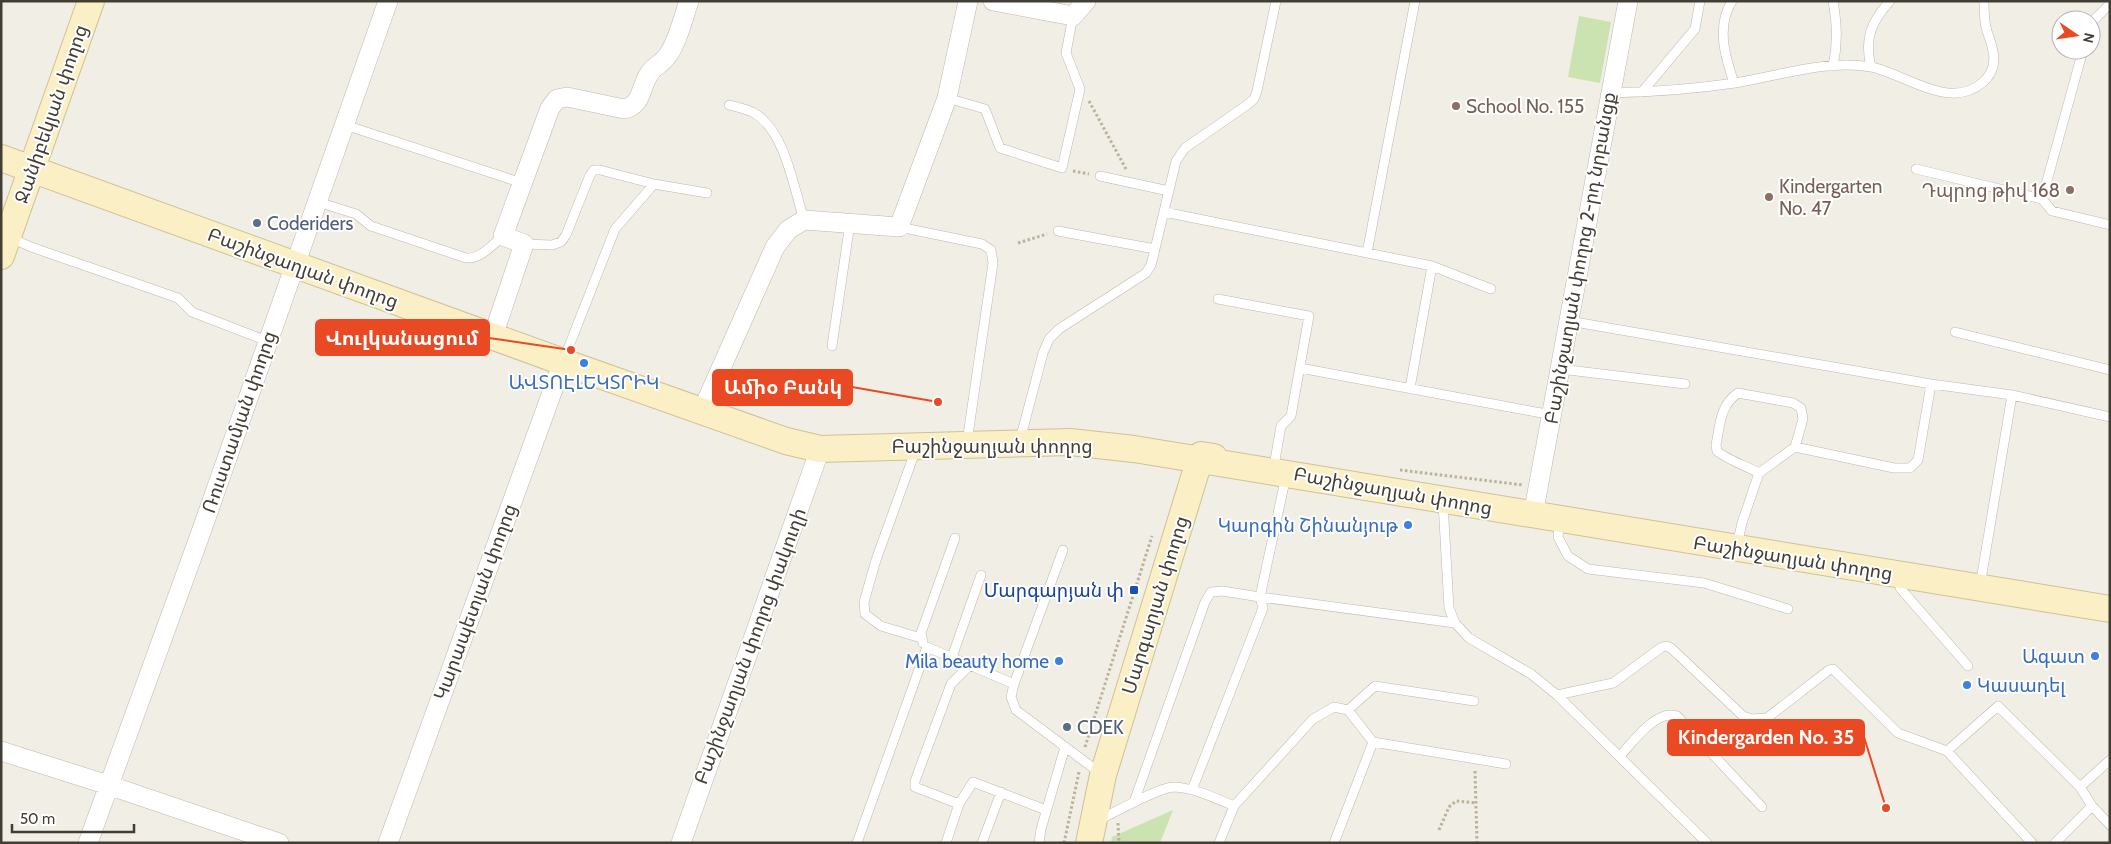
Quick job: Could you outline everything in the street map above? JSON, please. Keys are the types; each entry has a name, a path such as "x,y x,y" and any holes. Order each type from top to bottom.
{"main road":[{"name":"Ջանիբեկյան փողոց","path":"5,246 91,1"},
{"name":"Բաշինջաղյան փողոց","path":"1,158 562,362 786,440 820,450 1020,442 1070,442 1202,457 1534,510 1560,520 2110,609"},
{"name":"Մարգարյան փողոց","path":"1093,836 1104,776 1202,457"},
{"name":"Բաշինջաղյան փողոց","path":"1280,470 1443,500 1740,536 2110,594"}],"street":[{"name":"Ռուստամյան փողոց","path":"88,843 200,535 388,1"},
{"path":"494,336 524,244 503,236 550,108 558,99 567,96 624,109 632,108 638,101 648,75 670,53 689,1"},
{"path":"702,411 775,247 788,230 804,220 899,227 947,98 968,1"},
{"path":"993,1 1073,16 1086,1"},
{"name":"Բաշինջաղյան փողոց 2-րդ նրբանցք","path":"1534,510 1628,1"},
{"name":"Կարապետյան փողոց","path":"388,843 562,362"},
{"name":"Բաշինջաղյան փողոց փակուղի","path":"681,843 820,450"},
{"path":"1,751 279,843"}],"lane":[{"path":"1020,442 1043,353 1049,339 1059,329 1146,273 1151,265 1176,161 1185,148 1247,106 1254,99 1276,1"},
{"path":"1367,253 1416,1"},
{"path":"1642,92 1695,29 1700,1"},
{"path":"1732,1 1723,22 1724,51 1734,83"},
{"path":"1833,1 1837,25 1837,47 1833,66"},
{"path":"1871,67 1868,55 1874,21 1890,1"},
{"path":"1611,93 1642,92 1734,83 1833,66 1871,67 1928,90 1953,93 1980,84 1991,74 1995,62 1994,47 1984,17 1984,1"},
{"path":"2101,13 2110,4"},
{"path":"947,98 984,109 1000,148 1062,168 1080,89 1066,53 1073,16"},
{"path":"2042,199 2080,60"},
{"path":"729,105 754,113 768,123 786,159 804,220"},
{"path":"345,126 522,183"},
{"path":"1916,169 2042,199 2052,211 2110,225"},
{"path":"524,244 552,245 561,242 566,235 590,175 594,170 654,184 707,193"},
{"path":"1100,176 1169,191"},
{"path":"562,362 614,230 654,184"},
{"path":"318,202 356,214 372,226 466,258 474,258 480,255 503,236"},
{"path":"1164,212 1432,266 1491,289"},
{"path":"832,346 850,223"},
{"path":"899,227 982,244 991,250 993,263 967,444"},
{"path":"1058,231 1155,249"},
{"path":"5,246 31,247 178,298 192,312 267,341"},
{"path":"1410,388 1432,266"},
{"path":"1192,790 1262,608 1260,597 1280,470 1281,426 1291,416 1309,316 1218,299"},
{"path":"1569,321 1931,384 2012,396 2110,417"},
{"path":"1955,332 2110,370"},
{"path":"1300,368 1552,415"},
{"path":"1560,369 1685,384"},
{"path":"1795,447 1894,468 1910,468 1918,460 1931,384"},
{"path":"1740,536 1742,523 1759,472 1795,447 1803,419 1801,408 1793,403 1738,393 1730,398 1724,406 1716,445 1717,451 1759,472"},
{"path":"1982,574 2012,396"},
{"path":"917,447 876,560 864,602 865,614 881,626 921,638 927,647 1014,684"},
{"path":"1443,500 1449,608 1455,623 1469,638 1532,674 1557,695 1707,843"},
{"path":"1560,520 1558,537 1568,556 1588,569 1704,583 1788,609"},
{"path":"921,638 956,538"},
{"path":"1063,550 1014,684 1011,697 1016,710 1104,776"},
{"path":"952,657 981,575"},
{"path":"1900,575 1900,588 1968,666"},
{"path":"1134,802 1205,602 1211,592 1222,591 1455,623"},
{"path":"1557,695 1613,683 1666,646 1672,648 1743,716 1759,719 1775,714 1828,670 1833,669 1898,733 1947,751 2032,843"},
{"path":"857,843 927,647"},
{"path":"959,804 915,787 915,781 951,684 970,665"},
{"path":"1348,710 1375,686 1474,701"},
{"path":"1947,751 1998,706 2080,787 2092,806 2110,825"},
{"path":"1219,843 1234,806 1313,719 1334,707 1348,710 1373,742 1506,764"},
{"path":"1620,756 1657,718 1670,713 1677,716 1762,807"},
{"path":"1334,843 1373,742"},
{"path":"1039,843 1046,810 1065,747"},
{"path":"2080,787 2110,760"},
{"path":"946,843 959,804 974,782 1046,810"},
{"path":"1093,836 1134,802 1172,787 1192,790 1234,806"},
{"path":"982,843 1001,792"},
{"path":"2055,843 2092,806"}],"path":[{"path":"1091,104 1123,164"},
{"path":"1062,168 1100,176"},
{"path":"1018,243 1058,231"},
{"path":"1064,843 1081,760 1153,534"},
{"path":"1475,759 1477,843"},
{"path":"1439,830 1449,807 1456,801 1476,804"}],"green space":[{"path":"1579,16 1611,22 1600,83 1568,77"},
{"path":"1173,810 1160,843 1111,843 1112,837"}],"place":[{"name":"School No. 155","path":"1456,106"},
{"name":"Դպրոց թիվ 168","path":"2070,190"},
{"name":"Kindergarten No. 47","path":"1769,197"},
{"name":"Coderiders","path":"257,223"},
{"name":"Վուլկանացում","path":"571,350"},
{"name":"ԱՎՏՈԷԼԵԿՏՐԻԿ","path":"584,363"},
{"name":"Ամիօ Բանկ","path":"938,402"},
{"name":"Կարգին Շինանյութ","path":"1408,525"},
{"name":"Մարգարյան փ","path":"1134,590"},
{"name":"Ագատ","path":"2095,656"},
{"name":"Mila beauty home","path":"1059,661"},
{"name":"Կասադել","path":"1967,685"},
{"name":"CDEK","path":"1067,727"},
{"name":"Kindergarden No. 35","path":"1886,808"}]}
